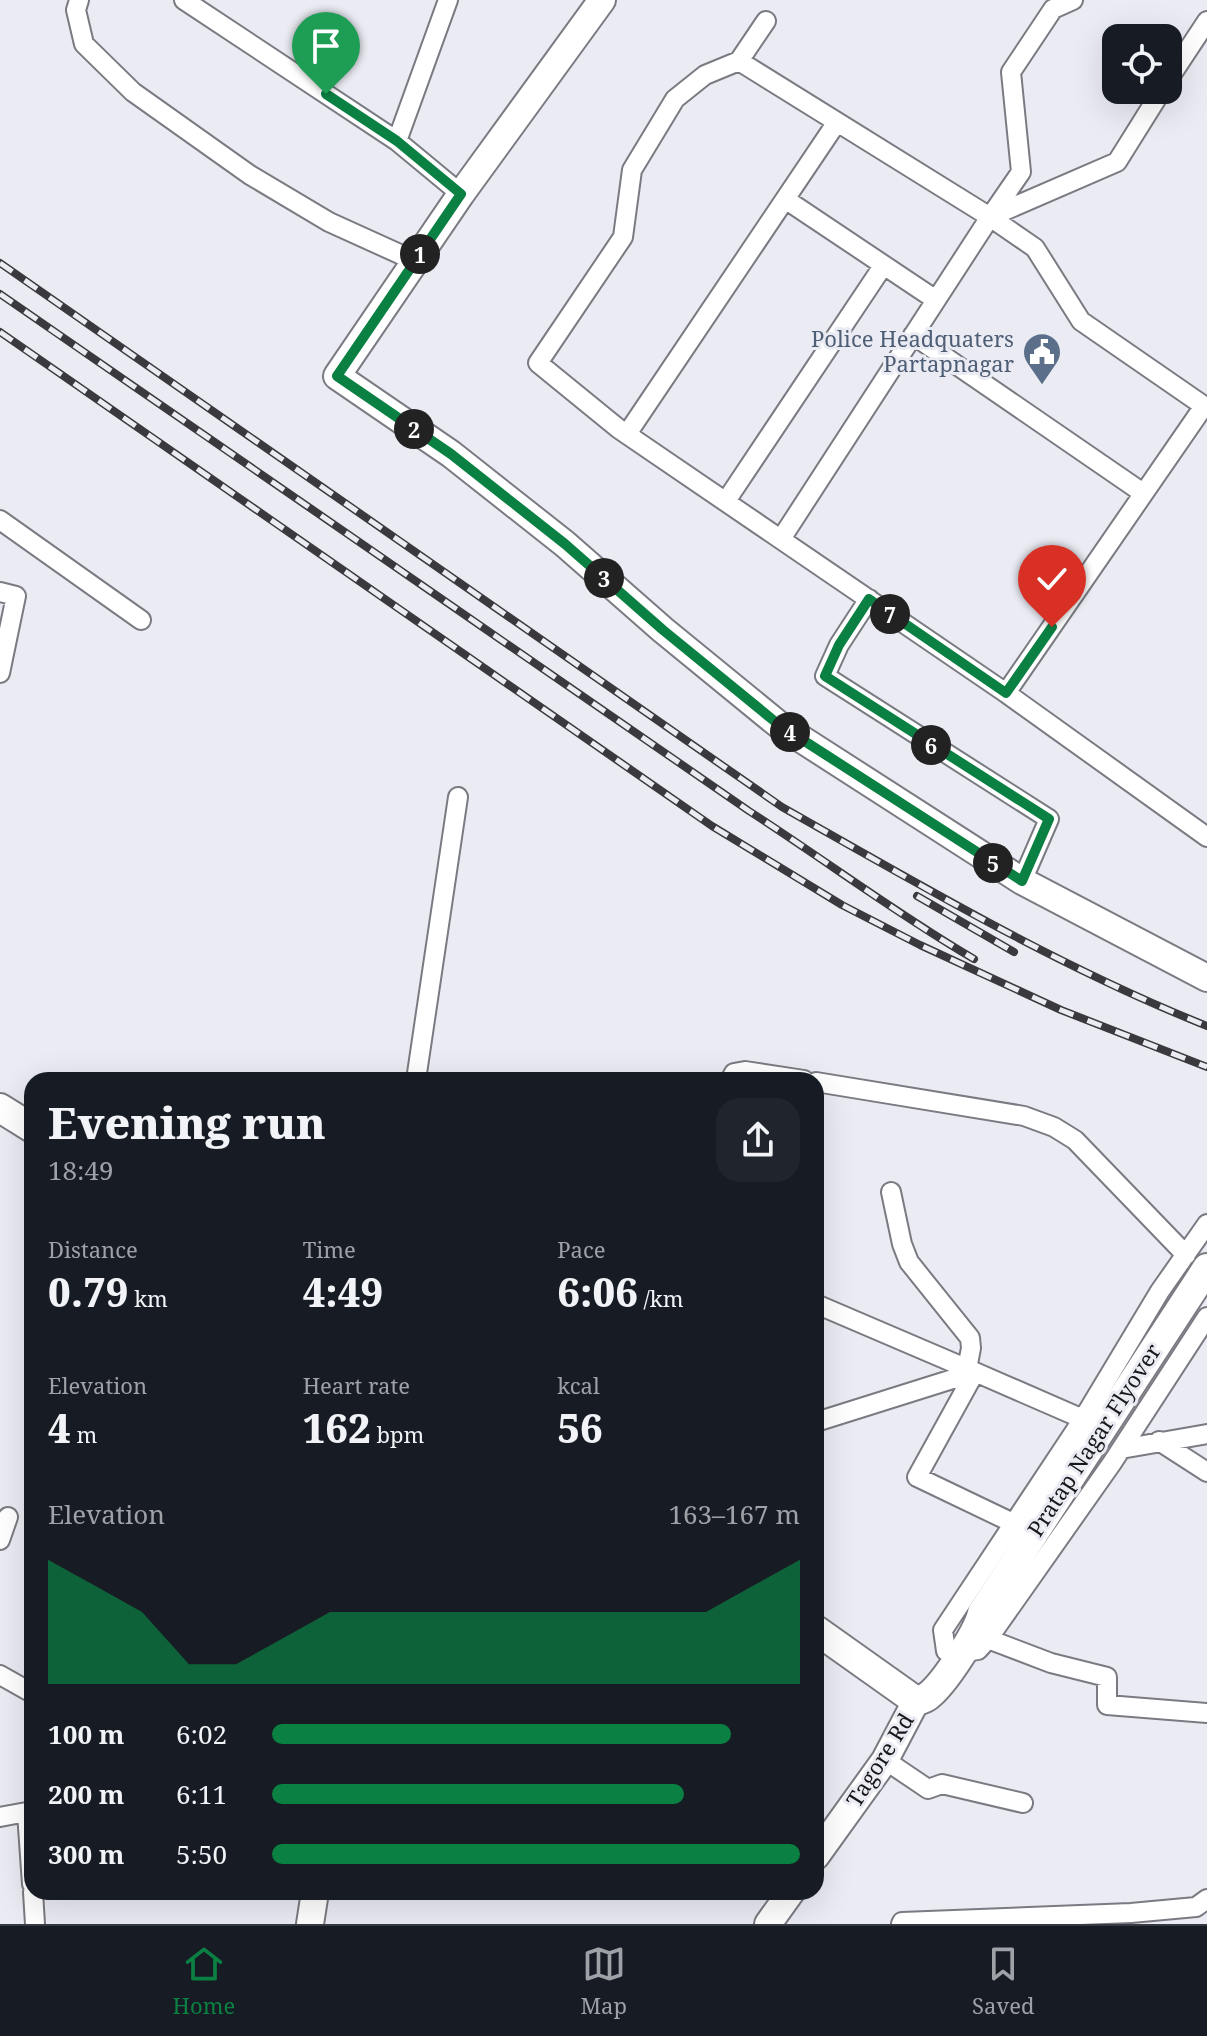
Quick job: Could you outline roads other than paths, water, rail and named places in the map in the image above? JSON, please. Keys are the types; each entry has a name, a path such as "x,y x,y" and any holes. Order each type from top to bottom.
{"main road":[{"path":"0,1108 24,1123"},
{"name":"Pratap Nagar Flyover","path":"916,1701 927,1697 968,1638 1196,1262"},
{"path":"824,1636 916,1701"}],"street":[{"path":"79,0 76,10 84,44 133,92 250,175 329,222 415,261"},
{"path":"184,0 397,141 461,194"},
{"path":"397,141 448,0"},
{"path":"602,0 461,194 337,376 451,454 565,544 663,630 778,724 1022,881 1207,978"},
{"path":"781,539 1021,172 1011,72 1053,9 1071,1"},
{"path":"766,21 739,61 705,75 675,99 632,170 623,237 538,363 627,434 1006,693 1207,837"},
{"path":"1182,59 1207,21"},
{"path":"739,61 1035,248 1081,321 1205,407 1006,693"},
{"path":"990,217 1117,162 1153,104"},
{"path":"627,434 837,122"},
{"path":"785,199 936,300"},
{"path":"726,501 883,266"},
{"path":"913,335 1143,493"},
{"path":"0,520 141,620"},
{"path":"0,592 16,596 0,673"},
{"path":"869,599 839,645 825,676 1049,819 1022,881"},
{"path":"417,1072 458,797"},
{"path":"824,1083 1024,1116 1054,1127 1075,1140 1196,1262"},
{"path":"891,1192 909,1262 970,1338 971,1348 971,1371 917,1477 1013,1523"},
{"path":"1207,1224 1196,1262 1160,1291 1083,1419 943,1630 1107,1677 1107,1705 1207,1713"},
{"path":"824,1307 1083,1419"},
{"path":"968,1638 1121,1449 1207,1317"},
{"path":"824,1419 971,1371"},
{"path":"1121,1449 1207,1434"},
{"path":"1159,1441 1207,1472"},
{"path":"0,1540 8,1517"},
{"path":"0,1675 24,1688"},
{"name":"Tagore Rd","path":"824,1845 885,1760 916,1701"},
{"path":"885,1760 928,1789 942,1784 1023,1803"},
{"path":"0,1817 24,1813"},
{"path":"901,1924 1131,1913 1196,1907 1207,1899"},
{"path":"34,1900 35,1924"},
{"path":"310,1924 314,1900"},
{"path":"768,1924 785,1900"}],"railway":[{"path":"0,263 782,807 1044,951 1207,1026"},
{"path":"0,294 749,811 974,959"},
{"path":"0,332 712,826 842,905 920,945 1061,1010 1207,1067"},
{"path":"917,896 1014,952"}],"place":[{"name":"Police Headquaters Partapnagar","path":"1042,386"}]}
